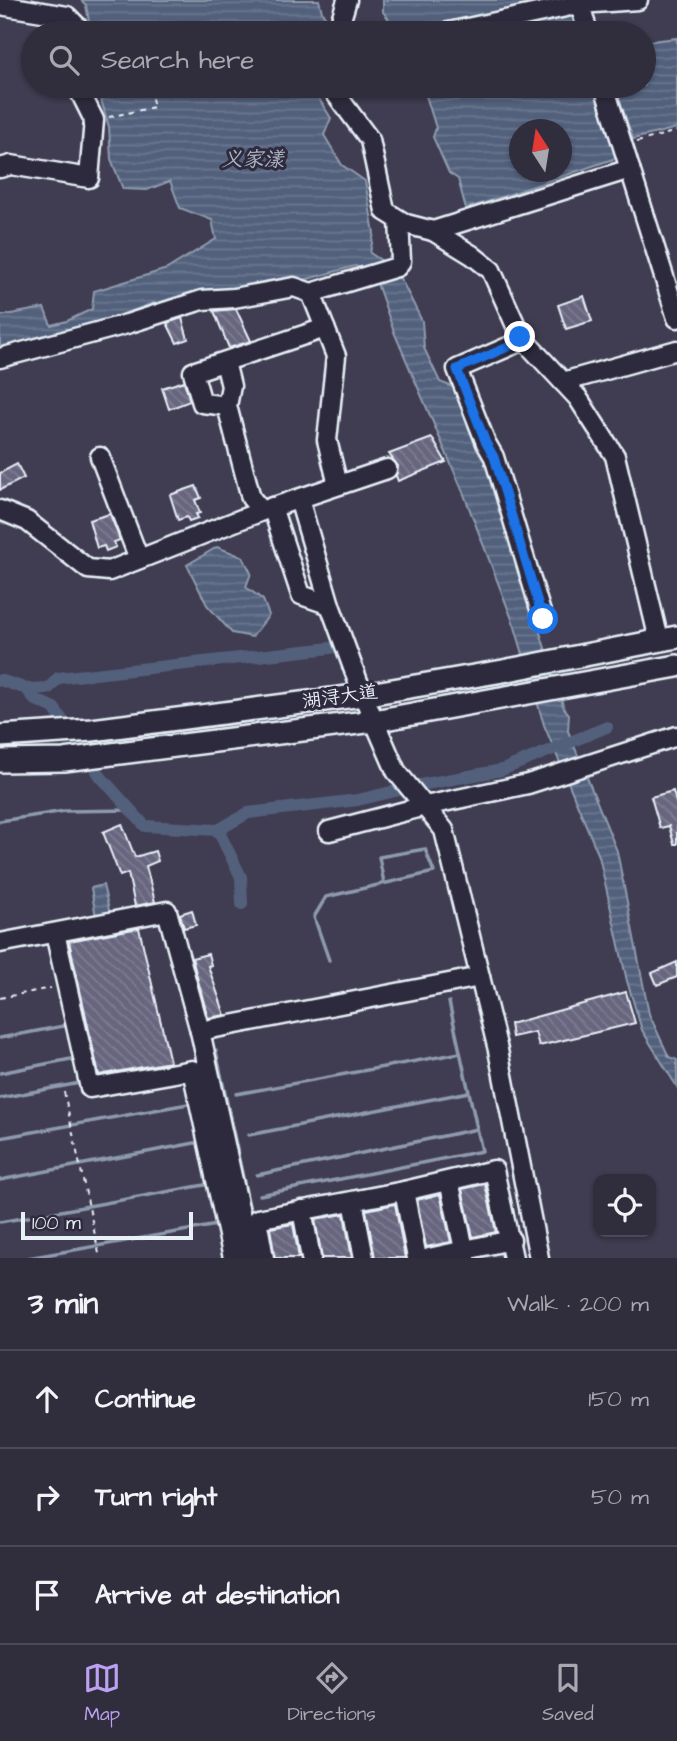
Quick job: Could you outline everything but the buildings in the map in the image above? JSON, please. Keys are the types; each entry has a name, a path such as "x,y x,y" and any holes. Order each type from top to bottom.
{"main road":[{"name":"湖浔大道","path":"0,736 92,730 363,695 668,638"},
{"name":"湖浔大道","path":"0,761 64,760 374,721 677,666"}],"street":[{"path":"340,21 346,0"},
{"path":"500,21 580,4 638,0"},
{"path":"580,4 585,21"},
{"path":"0,5 67,16 72,21"},
{"path":"0,168 11,165 89,178 94,120 83,98"},
{"path":"339,98 370,140 384,211 400,220 433,231 491,270 524,340 578,398 615,456 668,638"},
{"path":"608,98 677,318"},
{"path":"433,231 630,169"},
{"path":"0,358 127,324 202,300 234,298 294,287 311,293 397,267 401,261 400,220"},
{"path":"311,293 337,356 327,440 338,485"},
{"path":"227,407 202,403 193,372 325,328"},
{"path":"524,340 457,369 494,457 543,619"},
{"path":"563,382 677,350"},
{"path":"225,362 231,386 227,407 251,499 267,509 301,595 330,604"},
{"path":"100,457 139,559"},
{"path":"0,510 27,520 88,569 109,571 267,509 387,468"},
{"path":"299,499 330,604 374,721 396,771 444,831 498,1050 539,1258"},
{"path":"329,831 528,783 676,738"},
{"path":"0,943 167,911 200,1031 250,1258"},
{"path":"55,933 90,1088 192,1070 233,1258"},
{"path":"200,1031 480,977"},
{"path":"264,1258 257,1219 404,1191 494,1170 511,1246 429,1258"},
{"path":"450,1181 465,1254"},
{"path":"404,1191 417,1258"},
{"path":"353,1201 364,1258"},
{"path":"302,1210 311,1258"}],"path":[{"path":"94,120 153,107 151,98"},
{"path":"623,146 677,131"},
{"path":"0,998 67,985"},
{"path":"64,1092 100,1258"}],"water":[{"path":"81,0 319,0 322,12 329,21 89,21 86,5"},
{"path":"383,0 567,0 574,21 390,21 383,12"},
{"path":"677,38 677,128 633,139 619,98 656,98 656,41"},
{"name":"义家漾","path":"101,98 318,98 331,118 324,135 342,165 365,181 374,233 370,253 393,268 403,283 422,321 424,348 440,382 463,391 501,495 519,566 564,708 569,714 568,731 617,851 649,1014 669,1057 677,1060 677,1087 642,1030 627,981 599,856 544,725 515,627 463,492 394,332 373,272 355,266 293,283 155,307 153,303 101,323 0,353 0,316 44,308 51,325 67,321 92,309 94,291 167,269 216,239 212,220 180,208 170,181 147,190 123,189 111,159 109,127"},
{"path":"427,98 599,98 619,157 572,173 572,119 509,119 509,182 545,182 466,209 458,179 449,173 433,137 436,128"},
{"path":"217,547 243,557 251,573 246,587 263,600 269,615 252,637 232,633 207,605 187,565"},
{"path":"103,885 110,914 96,917 91,888"}],"waterway":[{"path":"27,689 49,688 58,678 331,648"},
{"path":"0,680 27,689 34,699 54,708 101,777 145,826 218,830 241,877 242,904"},
{"path":"218,830 248,813 358,800 502,770 607,727"},
{"path":"0,821 65,811 131,810"},
{"path":"329,960 314,917 326,897 434,872 425,849 379,857 384,883"},
{"path":"260,1195 482,1151 449,1002"},
{"path":"0,1038 69,1025"},
{"path":"216,1051 251,1215"},
{"path":"236,1094 460,1053"},
{"path":"0,1073 76,1058"},
{"path":"0,1098 80,1083"},
{"path":"249,1135 469,1092"},
{"path":"0,1138 188,1104"},
{"path":"257,1175 477,1129"},
{"path":"0,1180 200,1142"},
{"path":"0,1222 210,1184"},
{"path":"28,1258 217,1225"}],"route":[{"path":"520,337 524,340 457,369 494,457 543,619"}]}
